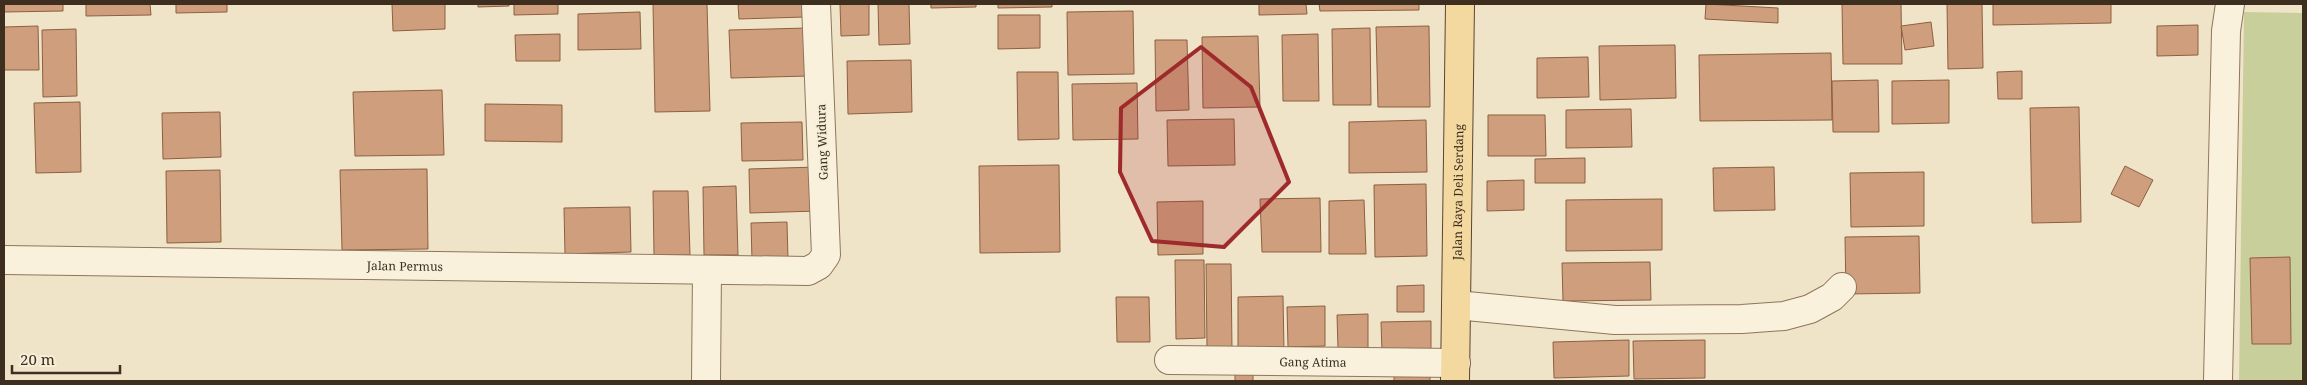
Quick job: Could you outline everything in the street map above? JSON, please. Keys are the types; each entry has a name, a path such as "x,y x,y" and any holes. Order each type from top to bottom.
{"main road":[{"name":"Jalan Raya Deli Serdang","path":"1455,372 1460,4"}],"street":[{"name":"Gang Widura","path":"808,271 819,265 826,255 816,4"},
{"path":"2218,381 2226,31 2230,4"},
{"name":"Jalan Permus","path":"4,260 808,271"},
{"path":"706,381 707,270"},
{"path":"1456,305 1615,320 1742,320 1784,316 1810,309 1832,297 1842,287"},
{"name":"Gang Atima","path":"1169,360 1455,372"}],"highlighted area":[{"path":"1201,47 1251,87 1289,182 1224,247 1152,241 1120,172 1121,108"}],"green space":[{"path":"2244,12 2303,13 2303,381 2239,381"}],"building":[{"path":"4,4 63,4 63,11 4,12"},
{"path":"86,4 150,4 151,15 86,16"},
{"path":"176,4 227,4 227,12 176,13"},
{"path":"392,4 445,4 445,29 393,31"},
{"path":"478,4 509,4 509,6 478,7"},
{"path":"514,4 558,4 558,14 514,15"},
{"path":"653,4 707,4 710,111 655,112"},
{"path":"738,4 805,4 805,17 739,19"},
{"path":"840,4 869,4 869,35 841,36"},
{"path":"878,4 909,4 910,44 879,45"},
{"path":"931,4 976,4 976,7 931,8"},
{"path":"998,4 1052,4 1052,7 998,8"},
{"path":"1259,4 1306,4 1307,14 1259,15"},
{"path":"1319,4 1419,4 1419,10 1320,11"},
{"path":"1706,4 1778,8 1778,23 1705,19"},
{"path":"1842,4 1901,4 1902,64 1843,64"},
{"path":"1947,4 1982,4 1983,68 1948,69"},
{"path":"1993,4 2111,4 2111,23 1993,25"},
{"path":"1133,11 1134,74 1068,75 1067,12"},
{"path":"640,12 641,49 578,50 578,14"},
{"path":"998,15 1040,15 1040,48 998,49"},
{"path":"1931,22 1934,46 1905,50 1901,26"},
{"path":"2198,25 2198,55 2157,56 2157,26"},
{"path":"38,26 39,70 4,70 4,27"},
{"path":"1429,26 1430,107 1378,107 1376,27"},
{"path":"808,28 809,76 731,78 729,30"},
{"path":"1370,28 1371,105 1333,105 1332,29"},
{"path":"76,29 77,96 43,97 42,30"},
{"path":"560,34 560,61 516,61 515,35"},
{"path":"1318,34 1319,101 1283,101 1282,35"},
{"path":"1258,36 1260,107 1203,108 1202,37"},
{"path":"1155,40 1187,40 1189,110 1156,111"},
{"path":"1675,45 1676,98 1600,100 1599,46"},
{"path":"1831,53 1832,120 1700,121 1699,55"},
{"path":"1588,57 1589,97 1537,98 1537,58"},
{"path":"911,60 912,112 848,114 847,61"},
{"path":"2022,71 2022,99 1998,99 1997,72"},
{"path":"1017,72 1058,72 1059,139 1018,140"},
{"path":"1878,80 1879,132 1833,132 1832,81"},
{"path":"1949,80 1949,123 1892,124 1892,81"},
{"path":"1137,83 1138,139 1073,140 1072,84"},
{"path":"442,90 444,155 355,156 353,92"},
{"path":"80,102 81,172 36,173 34,103"},
{"path":"485,104 562,105 562,142 485,141"},
{"path":"2079,107 2081,222 2032,223 2030,108"},
{"path":"1631,109 1632,147 1566,148 1566,110"},
{"path":"220,112 221,157 163,159 162,113"},
{"path":"1488,115 1545,115 1546,156 1488,156"},
{"path":"1234,119 1235,165 1168,166 1167,120"},
{"path":"1426,120 1427,172 1349,173 1349,122"},
{"path":"802,122 803,160 742,161 741,123"},
{"path":"1585,158 1585,183 1535,183 1535,159"},
{"path":"1059,165 1060,252 980,253 979,166"},
{"path":"2125,166 2153,180 2139,207 2111,194"},
{"path":"817,167 818,211 750,213 749,169"},
{"path":"1774,167 1775,210 1714,211 1713,168"},
{"path":"427,169 428,249 342,250 340,170"},
{"path":"220,170 221,242 167,243 166,171"},
{"path":"1924,172 1924,226 1851,227 1850,173"},
{"path":"1524,180 1524,210 1487,211 1487,181"},
{"path":"1426,184 1427,256 1375,257 1374,185"},
{"path":"736,186 738,255 704,255 703,187"},
{"path":"653,191 688,191 690,255 654,255"},
{"path":"1320,198 1321,252 1262,252 1260,199"},
{"path":"1662,199 1662,250 1566,251 1566,200"},
{"path":"1364,200 1366,254 1329,254 1329,201"},
{"path":"1203,201 1203,254 1158,255 1157,202"},
{"path":"630,207 631,252 565,254 564,208"},
{"path":"787,222 788,259 752,260 751,223"},
{"path":"1919,236 1920,293 1846,294 1845,237"},
{"path":"2290,257 2291,344 2252,344 2250,258"},
{"path":"1175,260 1204,260 1205,338 1176,339"},
{"path":"1650,262 1651,300 1563,301 1562,263"},
{"path":"1206,264 1231,264 1232,349 1207,349"},
{"path":"1424,285 1424,312 1397,312 1397,286"},
{"path":"1283,296 1284,352 1238,353 1238,297"},
{"path":"1116,297 1149,297 1150,342 1117,342"},
{"path":"1325,306 1325,346 1288,347 1287,307"},
{"path":"1368,314 1368,348 1338,349 1337,315"},
{"path":"1431,321 1431,352 1382,353 1381,322"},
{"path":"1629,340 1629,376 1554,378 1553,342"},
{"path":"1705,340 1705,378 1634,379 1633,341"},
{"path":"1430,366 1430,381 1394,381 1394,367"},
{"path":"1235,370 1253,370 1253,381 1235,381"}]}
